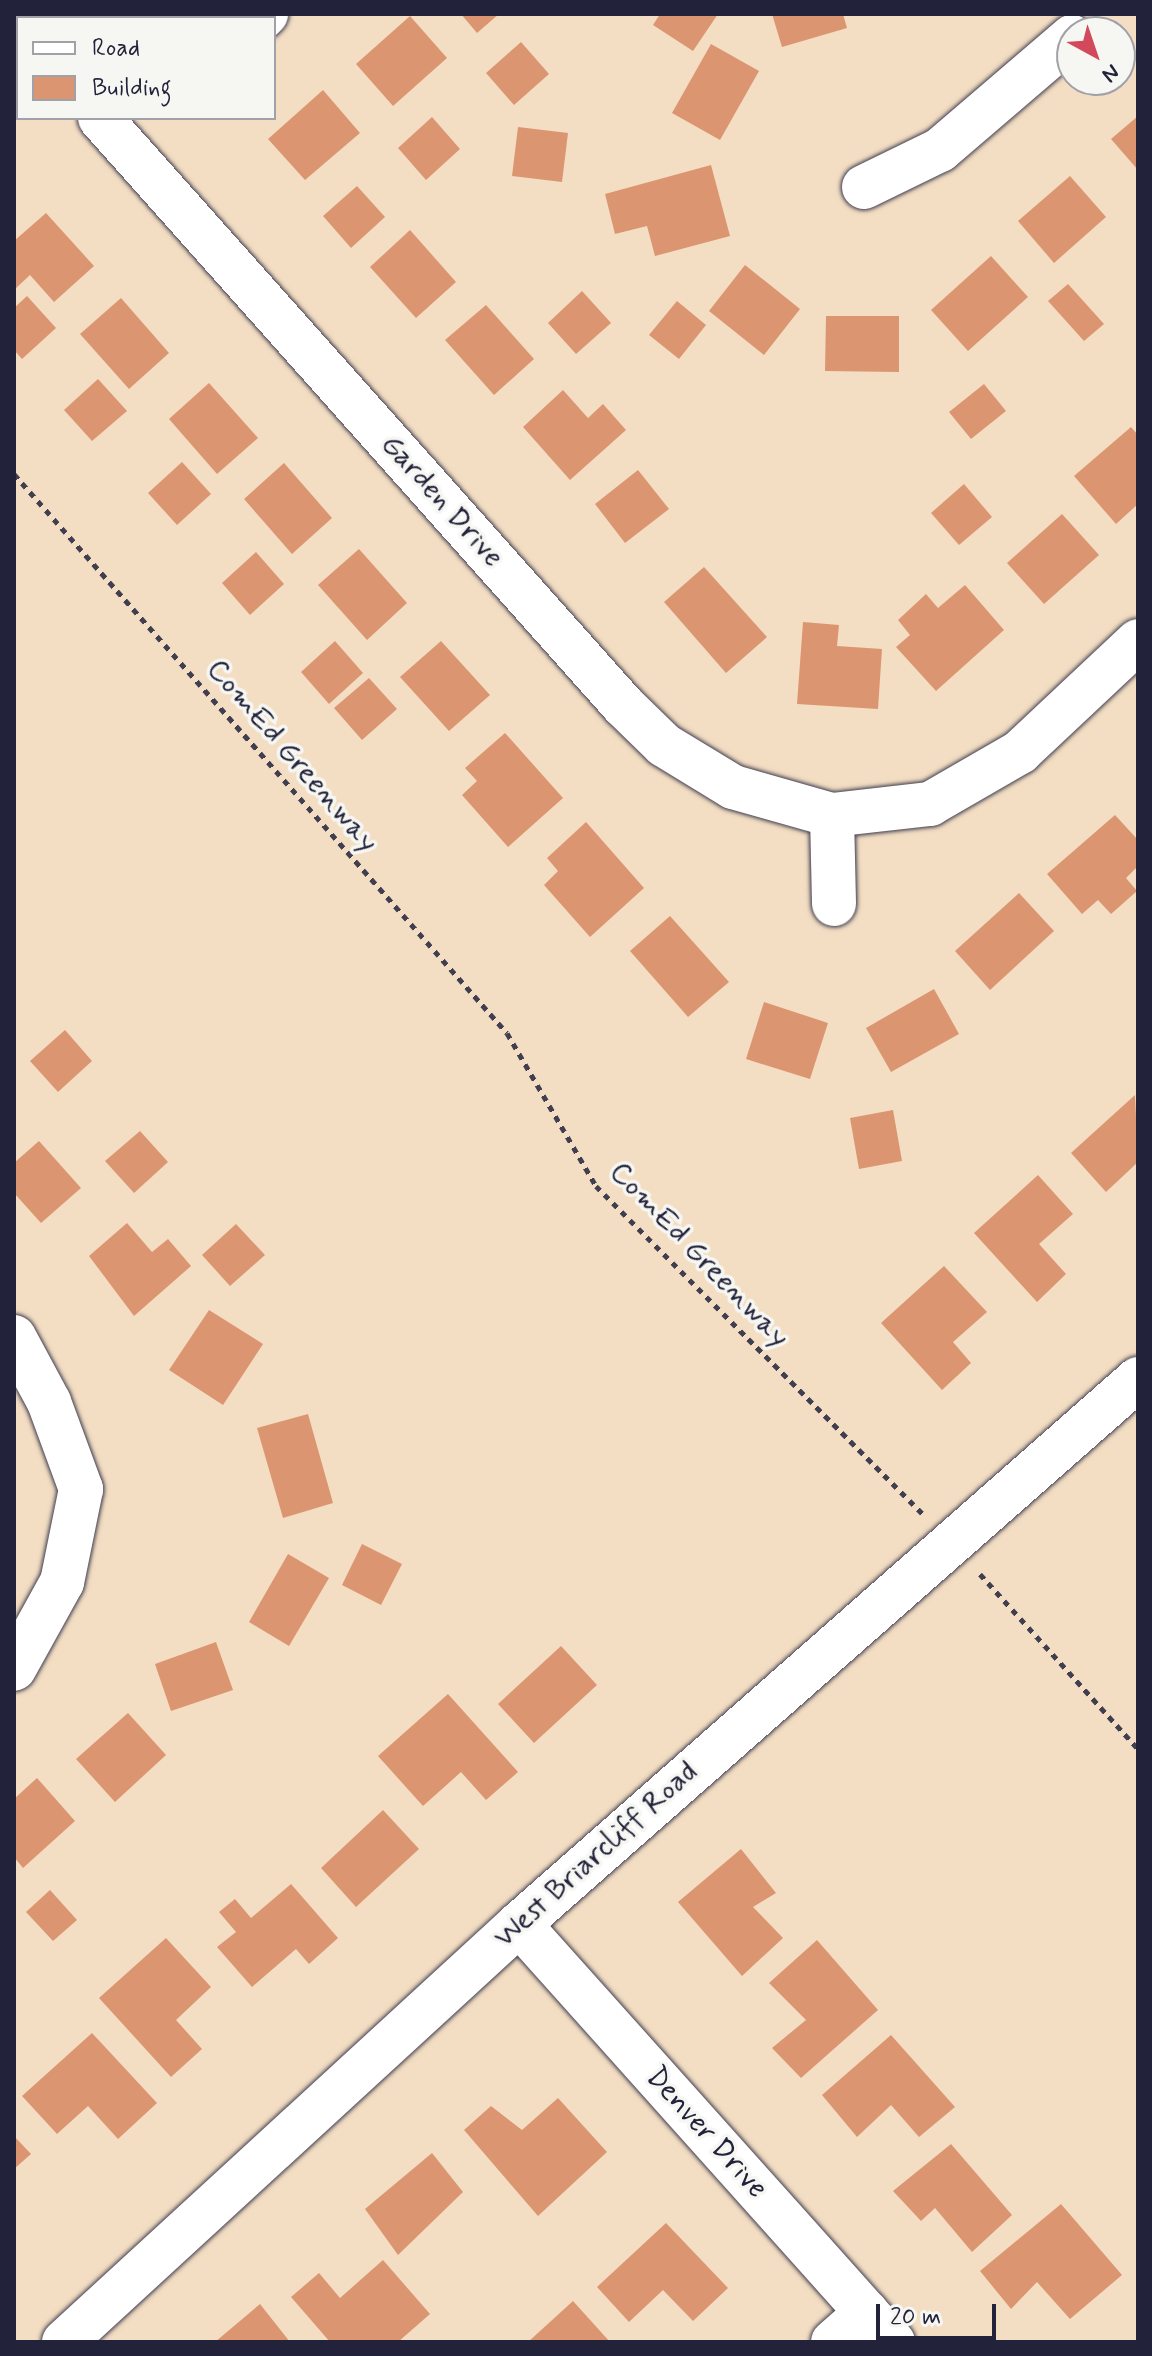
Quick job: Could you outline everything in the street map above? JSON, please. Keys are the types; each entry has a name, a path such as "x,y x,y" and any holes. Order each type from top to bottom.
{"street":[{"path":"864,187 940,150 1056,51"},
{"name":"Garden Drive","path":"122,126 664,745 733,787 832,815"},
{"path":"834,904 832,815 930,804 1020,752 1138,641"},
{"path":"14,1337 43,1388 81,1489 62,1582 14,1669"},
{"name":"West Briarcliff Road","path":"64,2342 519,1924 950,1541 1138,1379"},
{"name":"Denver Drive","path":"519,1924 880,2327"},
{"path":"833,2342 880,2327"}],"path":[{"name":"ComEd Greenway","path":"14,474 507,1033 596,1186 950,1541 1138,1749"}],"building":[{"path":"461,14 499,14 477,33"},
{"path":"660,14 718,14 693,51 653,25"},
{"path":"772,14 843,14 847,28 782,47"},
{"path":"410,16 447,58 393,106 356,64"},
{"path":"521,42 549,74 514,105 486,73"},
{"path":"711,44 759,71 720,140 672,113"},
{"path":"323,90 360,133 305,180 268,139"},
{"path":"1138,116 1138,170 1111,139"},
{"path":"432,117 460,149 426,180 398,148"},
{"path":"518,127 568,133 562,182 512,176"},
{"path":"711,165 730,236 655,256 647,226 615,234 605,194"},
{"path":"1070,176 1106,217 1054,263 1018,221"},
{"path":"357,186 385,217 351,248 323,216"},
{"path":"46,213 94,266 54,302 30,275 14,290 14,241"},
{"path":"410,230 456,282 416,318 370,267"},
{"path":"991,256 1028,297 968,351 931,310"},
{"path":"745,265 800,309 764,355 709,311"},
{"path":"1068,284 1104,324 1084,341 1048,301"},
{"path":"582,291 611,323 576,354 548,323"},
{"path":"27,296 56,328 22,359 14,350 14,308"},
{"path":"121,298 169,353 129,389 80,334"},
{"path":"677,301 706,325 679,359 649,335"},
{"path":"486,305 534,359 494,395 445,340"},
{"path":"826,316 899,316 899,372 825,371"},
{"path":"98,379 127,411 92,441 64,410"},
{"path":"209,383 258,438 217,474 169,419"},
{"path":"984,384 1006,411 971,439 949,412"},
{"path":"563,390 588,418 603,404 626,430 570,480 523,427"},
{"path":"1131,427 1138,435 1138,504 1116,524 1074,476"},
{"path":"182,462 211,494 177,525 148,493"},
{"path":"284,463 332,518 292,554 244,499"},
{"path":"638,470 669,509 625,543 595,504"},
{"path":"964,484 992,517 959,545 931,513"},
{"path":"1062,514 1099,555 1044,604 1007,563"},
{"path":"359,549 407,603 367,640 318,585"},
{"path":"256,552 284,584 250,615 222,583"},
{"path":"704,567 767,637 726,673 664,602"},
{"path":"965,585 1004,630 936,691 896,647 910,635 898,620 926,594 938,608"},
{"path":"803,622 839,625 837,646 882,649 878,709 797,704"},
{"path":"335,641 363,673 329,704 301,672"},
{"path":"441,641 490,695 449,731 400,677"},
{"path":"369,678 397,709 362,740 334,708"},
{"path":"505,733 563,798 508,847 462,795 477,781 465,768"},
{"path":"1115,815 1138,840 1138,866 1126,878 1137,891 1111,914 1098,900 1082,914 1047,874"},
{"path":"586,822 644,888 590,937 544,885 558,871 547,858"},
{"path":"1019,893 1054,931 990,990 955,951"},
{"path":"670,916 729,982 688,1017 630,951"},
{"path":"934,989 959,1034 891,1072 866,1028"},
{"path":"764,1002 828,1023 810,1079 746,1059"},
{"path":"65,1030 92,1061 58,1092 30,1061"},
{"path":"1135,1095 1138,1162 1106,1192 1071,1153"},
{"path":"893,1110 902,1161 859,1169 850,1118"},
{"path":"140,1131 168,1162 134,1193 105,1161"},
{"path":"39,1141 81,1188 41,1223 14,1193 14,1163"},
{"path":"1038,1175 1073,1214 1039,1244 1066,1274 1037,1302 974,1233"},
{"path":"127,1223 152,1252 168,1239 191,1266 134,1316 89,1256"},
{"path":"236,1224 265,1255 230,1286 202,1255"},
{"path":"944,1266 987,1312 953,1342 971,1363 942,1390 881,1323"},
{"path":"209,1310 263,1344 223,1405 169,1370"},
{"path":"308,1414 333,1503 283,1518 257,1428"},
{"path":"362,1544 402,1564 381,1605 342,1585"},
{"path":"288,1554 329,1578 289,1646 249,1622"},
{"path":"216,1642 233,1690 171,1711 155,1664"},
{"path":"561,1646 597,1685 534,1743 498,1704"},
{"path":"448,1694 518,1772 486,1800 461,1772 423,1806 378,1756"},
{"path":"128,1713 166,1755 115,1802 76,1759"},
{"path":"37,1778 75,1821 23,1868 14,1857 14,1799"},
{"path":"383,1810 419,1849 356,1907 321,1868"},
{"path":"741,1849 776,1893 753,1907 783,1938 742,1976 678,1902"},
{"path":"291,1884 338,1938 309,1964 296,1949 252,1987 217,1947 236,1932 219,1912 235,1899 251,1918"},
{"path":"50,1890 77,1920 53,1941 26,1912"},
{"path":"166,1938 211,1987 176,2020 202,2049 171,2077 99,1998"},
{"path":"817,1940 878,2010 801,2078 772,2048 806,2020 769,1983"},
{"path":"92,2033 157,2103 118,2139 88,2106 57,2134 22,2096"},
{"path":"891,2035 955,2107 919,2137 891,2105 857,2137 822,2095"},
{"path":"558,2098 607,2152 538,2216 464,2130 491,2106 522,2130"},
{"path":"14,2136 31,2154 14,2169"},
{"path":"951,2144 1012,2215 972,2252 935,2208 921,2221 893,2191"},
{"path":"432,2153 463,2192 398,2255 365,2209"},
{"path":"1061,2204 1122,2275 1070,2319 1037,2282 1011,2309 980,2271"},
{"path":"666,2223 728,2288 693,2321 663,2290 629,2322 597,2287"},
{"path":"383,2260 430,2314 398,2342 330,2342 291,2297 319,2273 340,2298"},
{"path":"573,2301 610,2342 528,2342"},
{"path":"260,2304 290,2342 215,2342"}]}
